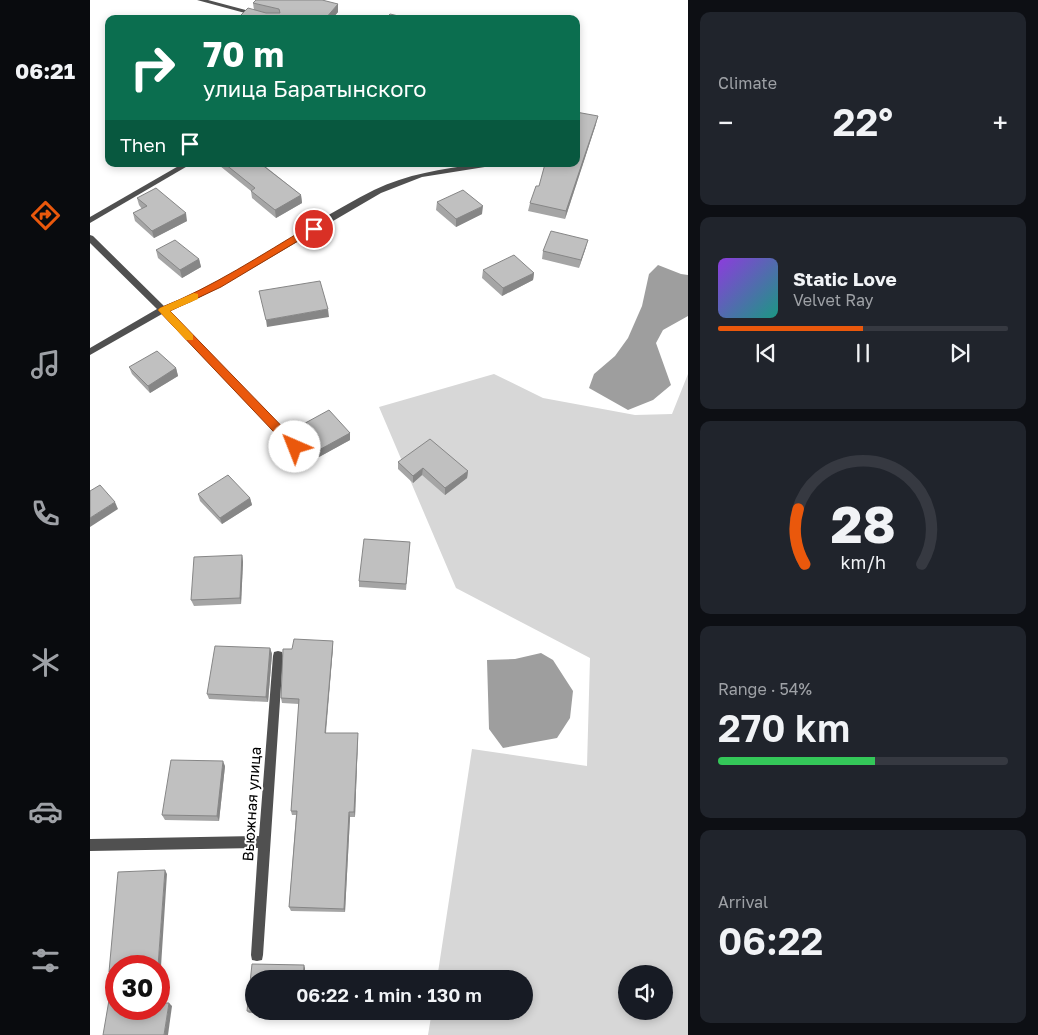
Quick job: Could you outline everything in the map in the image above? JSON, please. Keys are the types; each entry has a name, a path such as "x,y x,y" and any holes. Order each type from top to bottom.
{"street":[{"path":"200,0 260,15"},
{"path":"90,220 182,167"},
{"path":"90,352 163,310 188,300 217,284 378,191 421,175 472,167"},
{"path":"90,238 163,310 295,447"},
{"name":"Вьюжная улица","path":"257,955 278,656"},
{"path":"90,845 265,842"}],"shaded area":[{"path":"658,265 688,275 688,316 663,330 656,343 671,385 653,400 628,410 589,388 594,374 615,356 628,338 642,306 649,274"},
{"path":"494,374 543,398 635,415 672,414 688,374 688,1035 428,1035 430,1020 533,1020 533,970 438,970 472,749 587,766 590,658 456,588 379,407"},
{"path":"541,653 553,660 573,691 570,718 557,738 503,748 489,729 487,660 515,659"}],"building":[{"path":"256,0 322,0 338,4 328,15 241,15 248,8 266,13 280,13 279,9 253,3"},
{"path":"580,113 598,116 566,211 530,203 536,186 539,186 544,167 580,167"},
{"path":"229,167 265,167 301,195 275,210 251,191 255,188"},
{"path":"156,188 186,213 152,231 133,213 147,206 137,198"},
{"path":"463,190 483,206 456,219 437,202"},
{"path":"551,231 588,240 581,260 543,251"},
{"path":"175,240 199,259 180,270 156,250"},
{"path":"514,255 534,273 503,288 483,270"},
{"path":"320,281 328,309 266,320 259,291"},
{"path":"157,351 176,368 148,386 129,367"},
{"path":"329,410 350,433 319,450 298,427"},
{"path":"430,439 468,471 445,488 423,468 413,476 398,462"},
{"path":"228,475 250,498 220,518 198,494"},
{"path":"100,485 115,502 90,518 90,491"},
{"path":"364,539 410,542 406,584 359,581"},
{"path":"242,555 240,598 191,600 194,557"},
{"path":"294,639 333,641 325,733 358,733 354,812 349,812 344,909 289,907 297,811 291,811 299,699 281,698 283,649 292,649"},
{"path":"215,646 270,648 266,697 207,694"},
{"path":"171,760 223,761 217,816 162,815"},
{"path":"165,870 159,955 111,955 118,872"},
{"path":"252,964 304,965 304,970 251,970"},
{"path":"106,1020 166,1020 164,1035 103,1035"}],"slow traffic":[{"path":"190,338 163,310 194,297"}],"route":[{"path":"295,447 163,310 188,300 314,229"}]}
